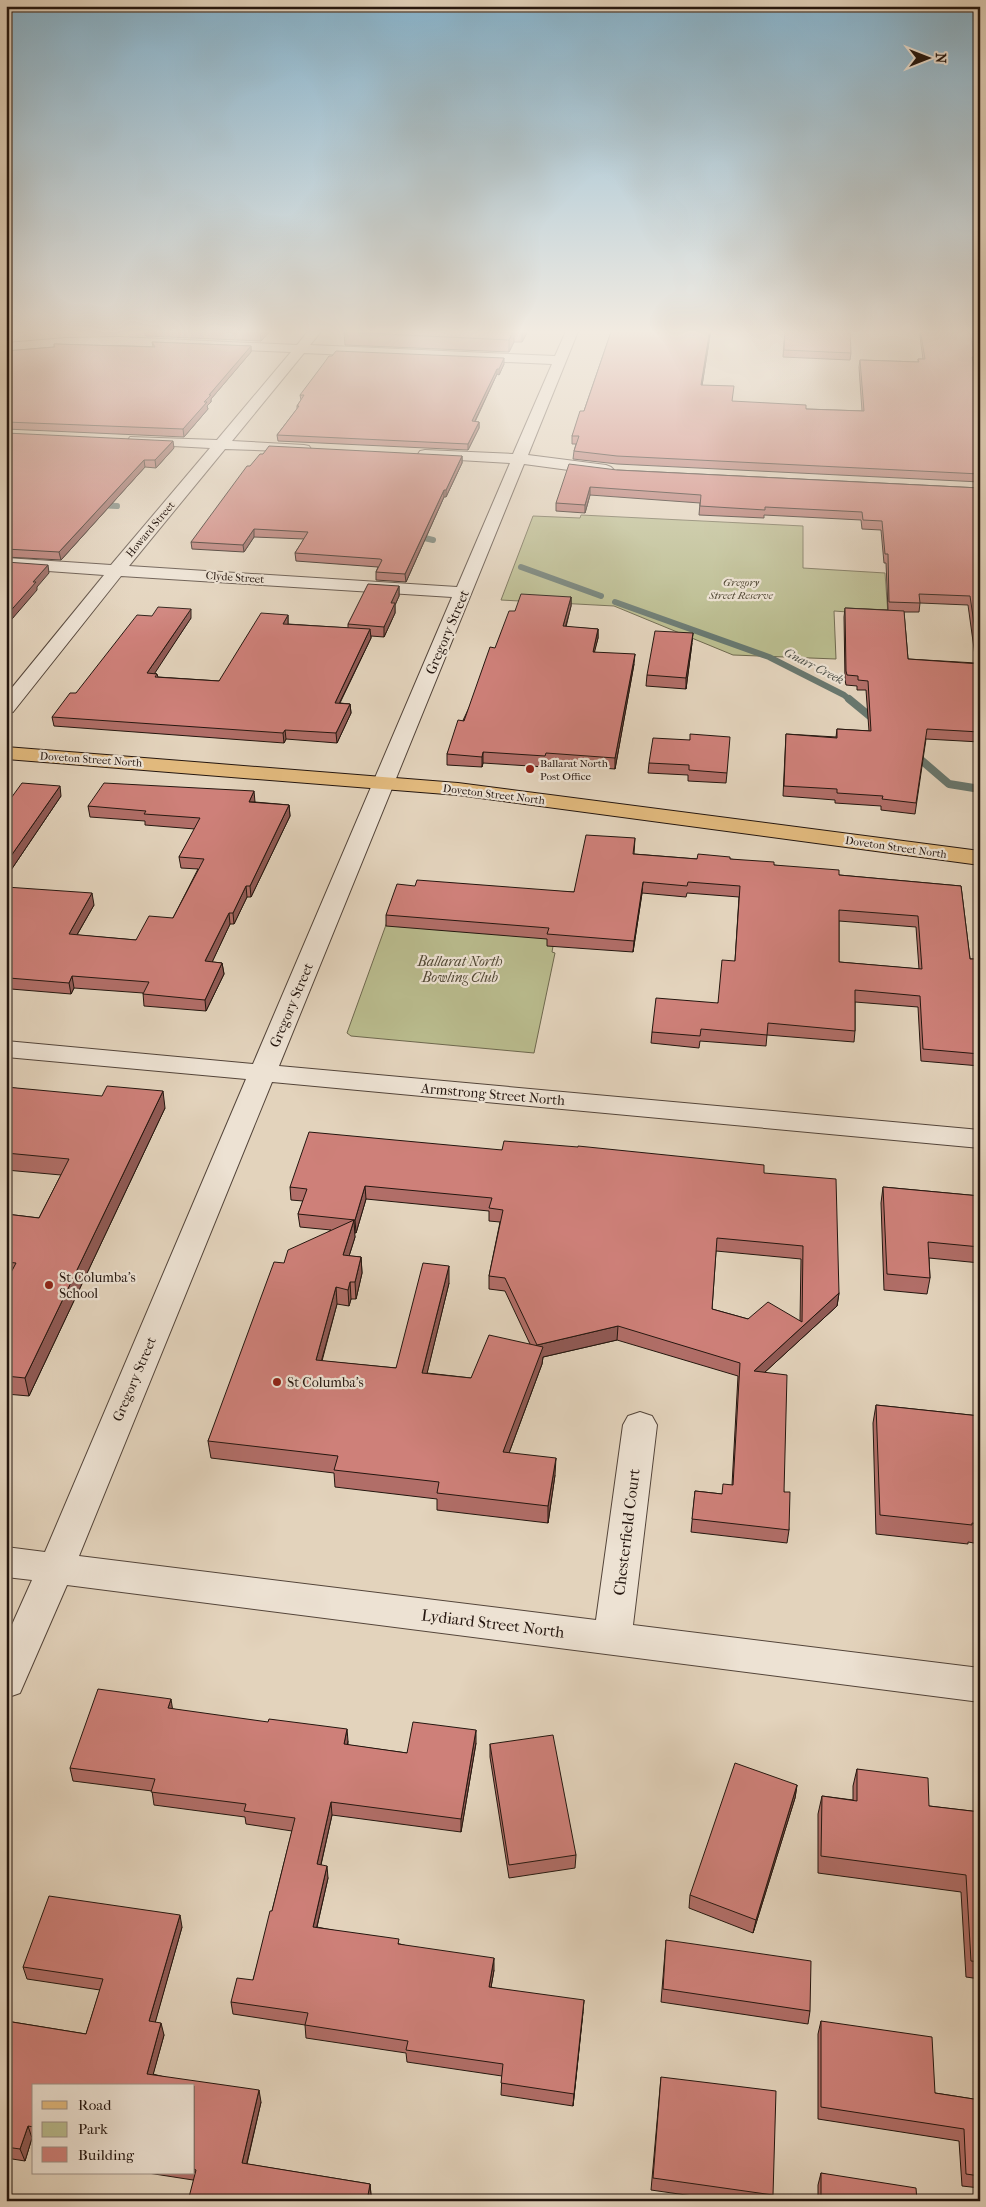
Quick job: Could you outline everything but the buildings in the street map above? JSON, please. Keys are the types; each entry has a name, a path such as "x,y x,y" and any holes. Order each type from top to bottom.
{"main road":[{"name":"Doveton Street North","path":"6,753 458,789 980,858"}],"street":[{"name":"Howard Street","path":"6,708 117,569 232,432"},
{"name":"Gregory Street","path":"6,1681 56,1568 464,593 527,460 537,432"},
{"path":"116,439 321,450"},
{"path":"410,454 527,460 572,467 614,464"},
{"name":"Clyde Street","path":"6,563 464,593"},
{"name":"Armstrong Street North","path":"6,1049 980,1139"},
{"name":"Chesterfield Court","path":"612,1638 640,1425"},
{"name":"Lydiard Street North","path":"6,1562 980,1685"}],"green space":[{"name":"Gregory Street Reserve","path":"581,515 803,526 803,568 885,573 888,615 834,611 836,659 733,655 614,606 501,600 533,516 580,518"},
{"name":"Ballarat North Bowling Club","path":"400,886 561,900 552,952 555,953 534,1053 351,1036 347,1033"}],"waterway":[{"path":"96,505 117,506"},
{"path":"412,535 433,540"},
{"path":"521,567 601,596"},
{"name":"Gnarr Creek","path":"615,602 769,657 844,695 850,700"},
{"name":"Gnarr Creek","path":"849,699 877,722"},
{"name":"Gnarr Creek","path":"913,753 949,784 980,789"}],"place":[{"name":"Ballarat North Post Office","path":"530,769"},
{"name":"St Columba's School","path":"49,1285"},
{"name":"St Columba's","path":"277,1382"}]}
